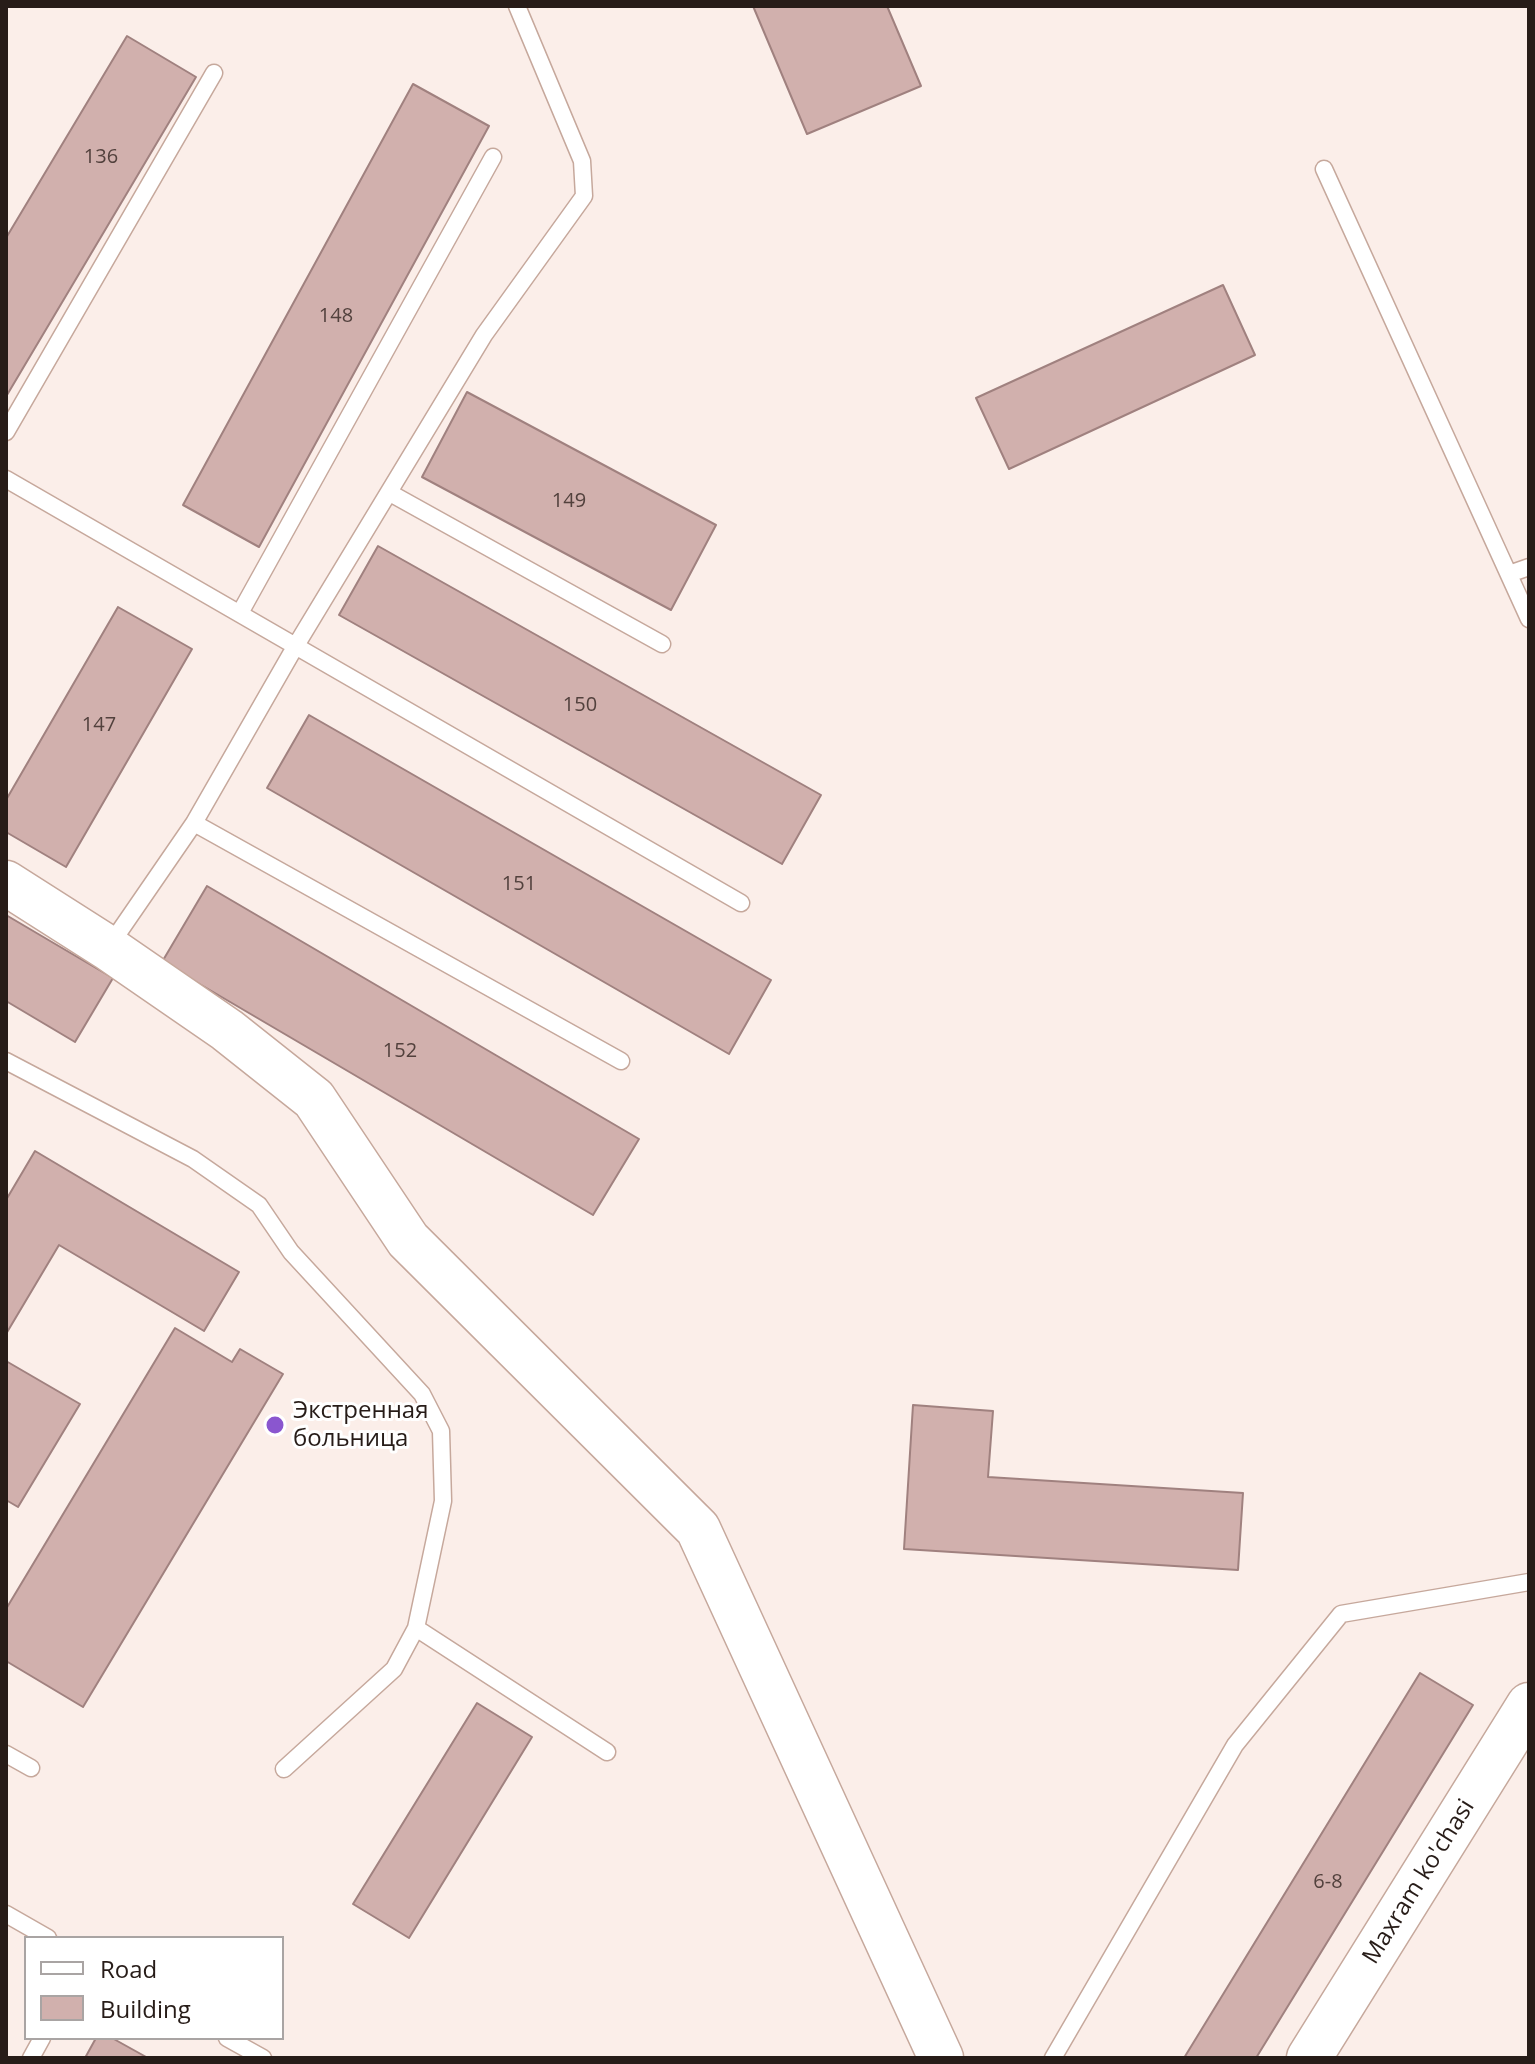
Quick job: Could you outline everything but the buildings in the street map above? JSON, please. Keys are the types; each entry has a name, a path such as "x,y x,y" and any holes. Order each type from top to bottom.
{"street":[{"path":"6,883 227,1030 314,1099 408,1240 698,1529 941,2058"},
{"name":"Maxram ko'chasi","path":"1309,2058 1529,1705"}],"lane":[{"path":"108,948 194,823 295,647 484,335 584,196 582,161 517,6"},
{"path":"6,432 214,73"},
{"path":"240,613 493,157"},
{"path":"1324,169 1529,619"},
{"path":"6,479 741,903"},
{"path":"390,493 662,644"},
{"path":"1509,574 1529,567"},
{"path":"194,823 621,1061"},
{"path":"6,1061 193,1159 259,1205 291,1252 422,1394 441,1431 443,1501 416,1628 394,1669 284,1769"},
{"path":"1053,2058 1235,1745 1341,1614 1529,1582"},
{"path":"416,1628 607,1752"},
{"path":"6,1754 31,1768"},
{"path":"6,1914 44,1936"},
{"path":"31,2058 41,2040"},
{"path":"231,2040 263,2058"}],"place":[{"name":"Экстренная больница","path":"275,1425"}]}
